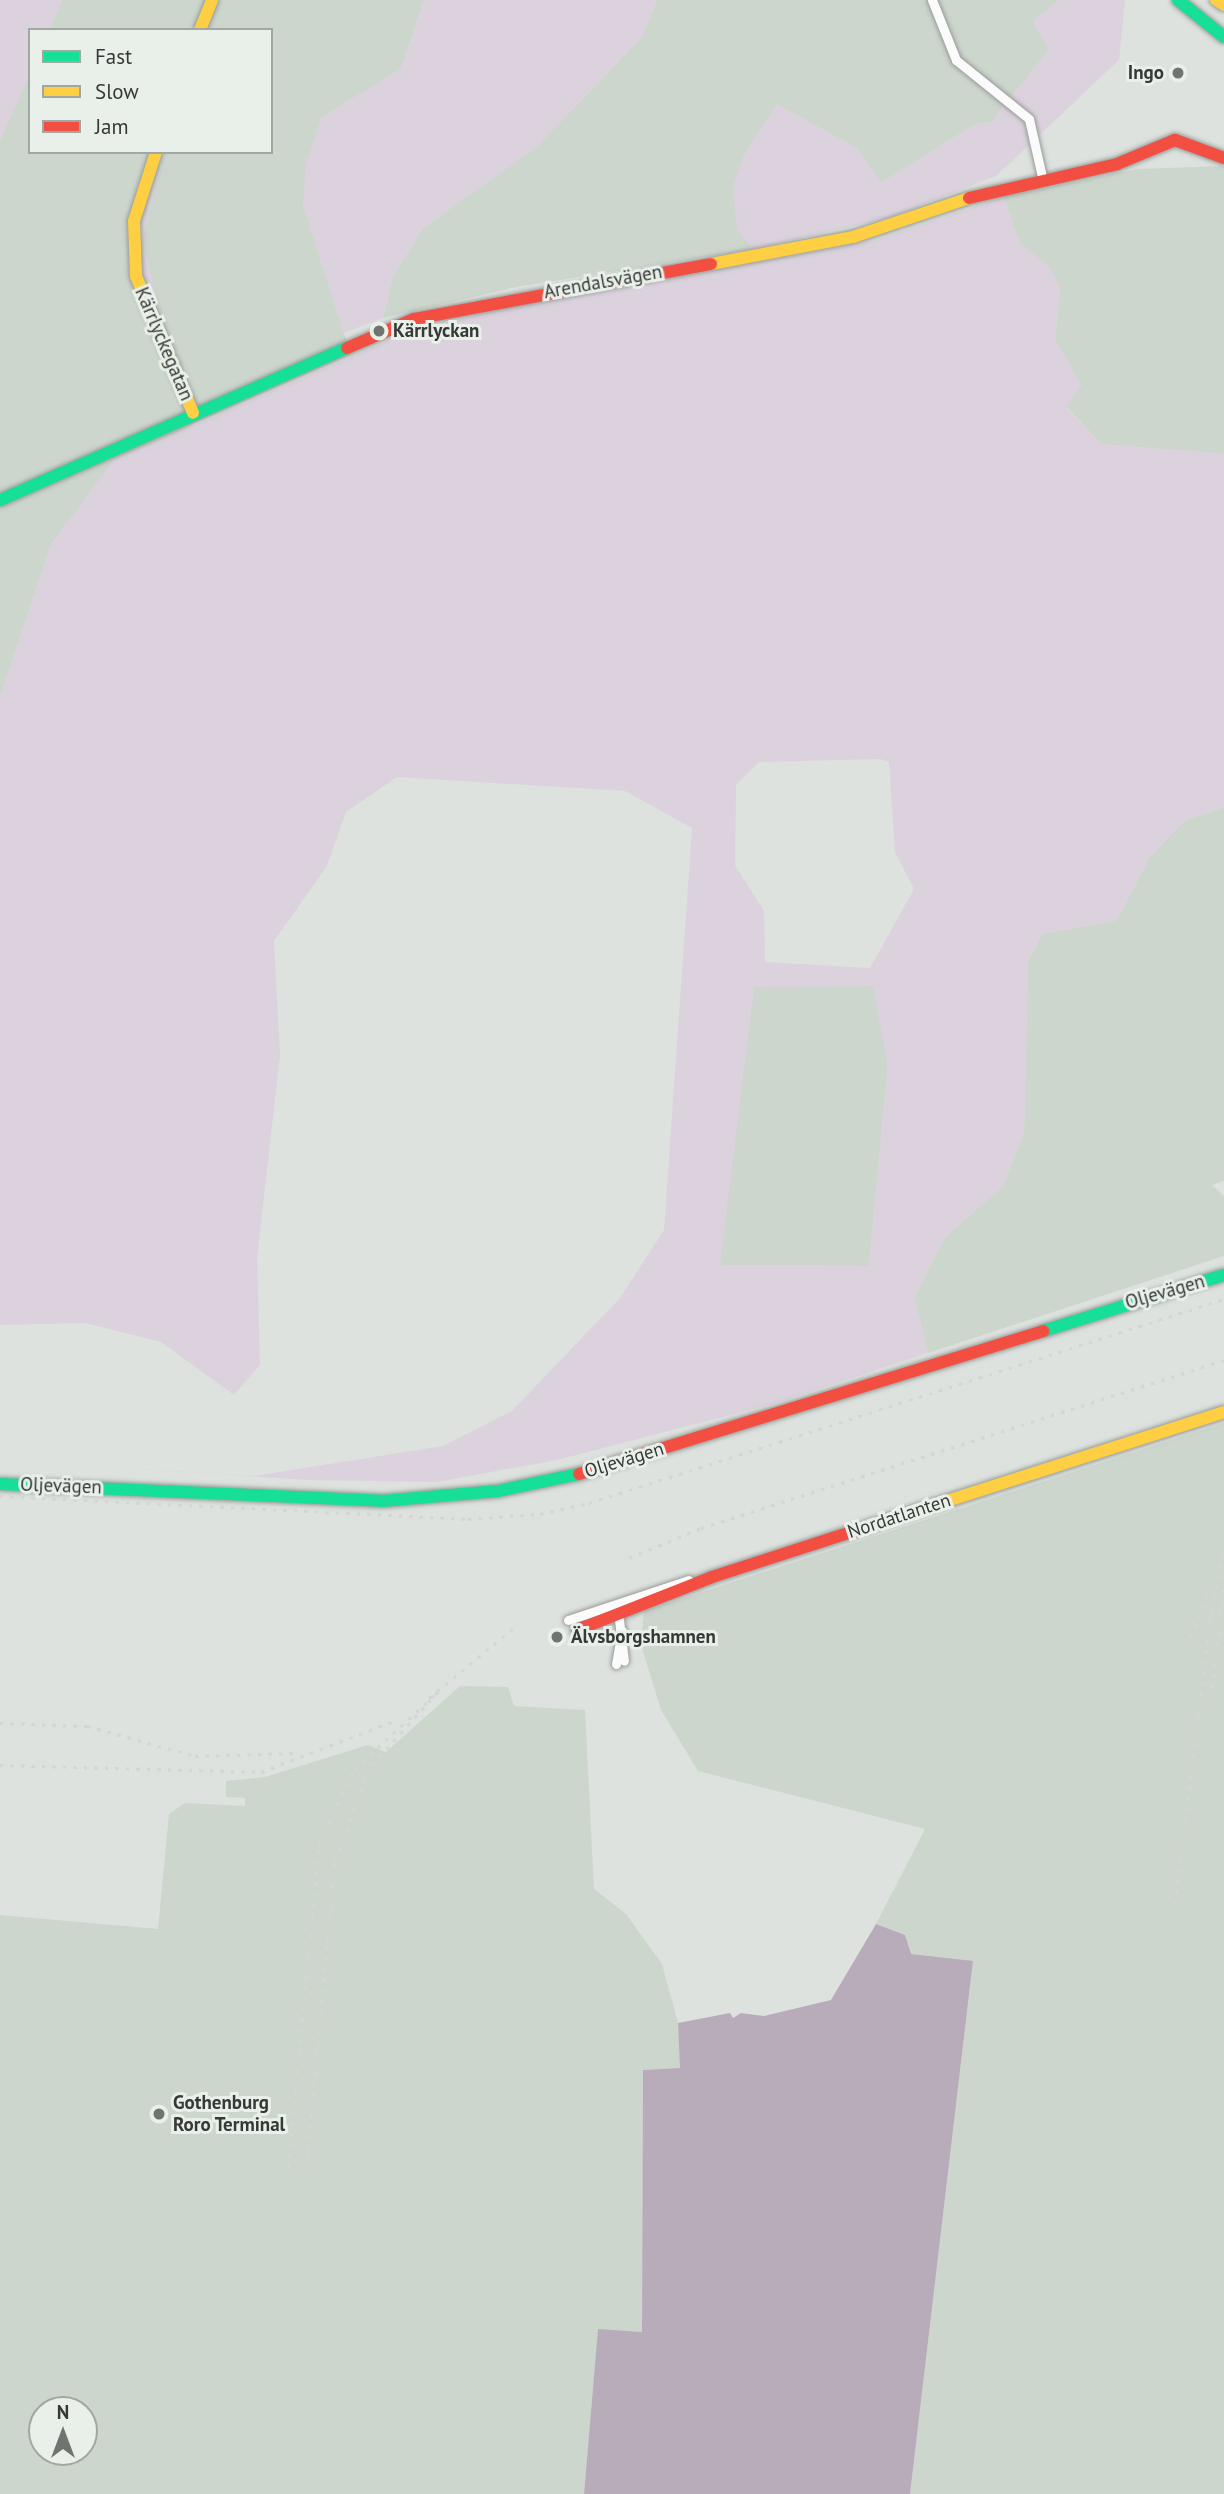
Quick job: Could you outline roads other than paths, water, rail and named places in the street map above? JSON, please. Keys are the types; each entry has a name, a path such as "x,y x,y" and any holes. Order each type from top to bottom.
{"street":[{"path":"201,28 212,0"},
{"path":"932,0 956,60 1029,119 1043,181"},
{"path":"1178,0 1224,37"},
{"path":"1216,0 1224,5"},
{"name":"Arendalsvägen","path":"0,500 414,319 853,237 1043,181 1117,164 1175,140 1224,158"},
{"name":"Kärrlyckegatan","path":"155,154 134,221 136,276 193,414"},
{"name":"Oljevägen","path":"0,1484 382,1501 498,1491 582,1474 1224,1275"},
{"name":"Nordatlanten","path":"573,1625 712,1577 1224,1412"},
{"path":"617,1609 622,1630 620,1662"}],"railway":[{"path":"0,1496 468,1519 540,1514 589,1503 1224,1299"},
{"path":"629,1558 701,1528 1224,1360"},
{"path":"1175,1904 1211,1609 1224,1552"},
{"path":"1211,1698 1224,1587"},
{"path":"1190,1637 1207,1595"},
{"path":"429,1698 518,1624"},
{"path":"287,2178 319,1843 354,1769 438,1692 369,1769 335,1863 305,2179"},
{"path":"0,1765 261,1772 394,1721"},
{"path":"0,1723 87,1726 195,1756 296,1753"}],"place":[{"name":"Ingo","path":"1178,73"},
{"name":"Kärrlyckan","path":"379,331"},
{"name":"Älvsborgshamnen","path":"557,1637"},
{"name":"Gothenburg Roro Terminal","path":"159,2114"}]}
